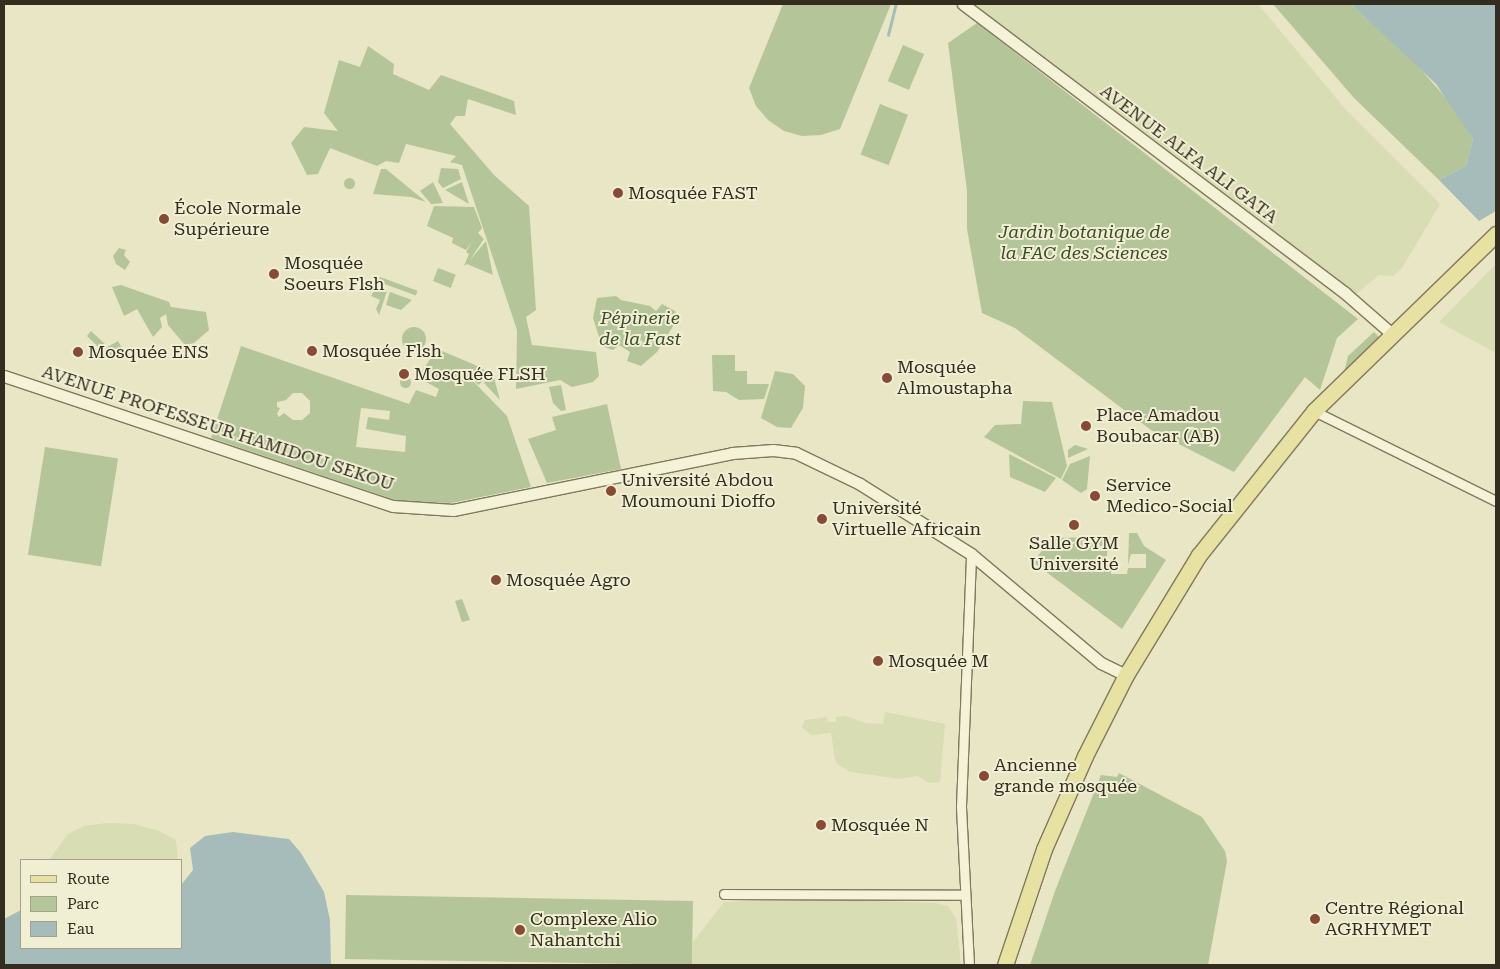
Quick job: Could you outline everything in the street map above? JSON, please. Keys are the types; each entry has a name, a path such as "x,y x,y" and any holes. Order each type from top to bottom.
{"main road":[{"path":"1005,965 1044,849 1085,756 1126,675 1199,555 1314,411 1494,235"}],"street":[{"name":"AVENUE ALFA ALI GATA","path":"963,4 1345,293 1392,334"},
{"name":"AVENUE PROFESSEUR HAMIDOU SEKOU","path":"4,376 393,506 453,510 732,453 773,450 796,453 860,484 971,554 1100,663 1126,675"},
{"path":"1314,411 1496,501"},
{"path":"969,965 963,895 962,806 971,554"},
{"path":"724,894 963,895"}],"green space":[{"path":"783,4 891,4 840,129 821,135 802,136 784,131 768,120 756,106 749,88"},
{"path":"968,4 1258,4 1347,111 1440,204 1402,268 1393,276 1379,275 1356,294"},
{"path":"1273,4 1351,4 1417,65 1452,105 1473,139 1466,166 1439,180 1354,98"},
{"name":"Jardin botanique de la FAC des Sciences","path":"977,23 1358,319 1337,338 1320,390 1305,377 1234,472 1151,430 1015,328 982,313 967,229 967,191 948,43"},
{"path":"903,45 924,54 909,90 888,81"},
{"path":"368,46 394,64 393,74 429,90 441,75 514,101 516,115 468,99 465,116 456,116 450,124 494,175 529,206 536,310 526,317 532,345 596,352 599,376 593,382 572,387 560,380 516,389 517,330 462,165 450,162 456,156 406,144 399,163 386,161 377,166 330,148 318,174 307,175 291,143 304,127 338,131 324,113 339,60 360,67"},
{"path":"880,104 908,115 889,165 861,154"},
{"path":"441,168 458,169 461,179 443,188 438,182"},
{"path":"381,169 386,169 426,202 411,197 373,194"},
{"path":"349,177 355,183 349,189 343,183"},
{"path":"433,182 443,203 431,204 420,191"},
{"path":"462,182 469,204 445,190"},
{"path":"434,206 474,207 482,228 478,233 484,239 469,261 486,241 493,275 467,264 464,266 469,254 466,252 472,242 466,250 452,243 453,238 427,226"},
{"path":"119,248 126,250 124,255 130,262 125,270 116,264 113,256"},
{"path":"1496,264 1496,353 1439,322"},
{"path":"438,268 456,275 451,288 433,281"},
{"path":"380,277 418,291 416,295 378,282"},
{"path":"121,285 169,302 171,307 206,312 209,330 194,343 185,345 168,325 166,314 160,318 162,327 153,337 137,309 124,316 112,287"},
{"path":"376,287 387,291 379,315 376,309 380,300 371,296"},
{"path":"390,292 412,300 401,310 386,305"},
{"name":"Pépinerie de la Fast","path":"616,296 621,300 650,306 656,311 662,304 675,311 678,318 657,352 641,366 627,361 630,352 619,345 613,350 602,346 593,318 597,298"},
{"path":"414,327 422,331 426,339 422,347 414,351 406,347 402,339 406,331"},
{"path":"91,331 106,345 102,350 118,341 124,352 112,360 87,336"},
{"path":"1374,332 1380,338 1344,372 1348,356"},
{"path":"241,346 409,404 416,390 436,397 439,389 426,382 422,371 433,355 442,351 490,373 479,385 471,379 507,416 531,487 451,503 401,502 211,438","holes":["293,393 302,393 310,401 310,413 302,420 293,420 284,413 279,417 277,414 280,408 277,407 277,402 286,400","361,408 390,411 389,420 368,417 366,429 406,436 405,452 356,447"]},
{"path":"712,355 735,355 735,371 747,371 747,384 769,384 764,399 739,400 726,392 713,391"},
{"path":"775,371 793,374 805,386 803,408 791,428 777,427 761,418"},
{"path":"493,374 500,400 484,383"},
{"path":"405,376 411,382 405,388 399,382"},
{"path":"561,385 566,410 561,411 553,403 549,387"},
{"path":"1023,401 1052,402 1067,466 1061,479 984,437 995,425 1021,424"},
{"path":"607,404 621,469 547,483 528,439 556,430 552,417"},
{"path":"1075,445 1088,449 1068,458 1068,450"},
{"path":"45,447 118,459 101,566 28,555"},
{"path":"1009,454 1056,478 1045,492 1010,477"},
{"path":"1090,456 1087,489 1081,493 1062,480 1070,464"},
{"path":"1129,533 1137,533 1144,546 1166,560 1122,629 1033,562 1052,538 1110,537 1106,560 1111,562 1111,574 1127,574 1128,568 1146,568 1146,554 1131,554 1128,565"},
{"path":"462,599 470,620 462,622 455,601"},
{"path":"885,712 945,724 940,782 929,783 917,776 900,779 850,772 838,765 835,760 831,733 811,735 802,727 805,720 827,717 828,722 836,722 836,717 845,716 866,723 883,724"},
{"path":"1119,773 1202,817 1225,851 1227,861 1208,965 1030,965 1055,891 1101,775 1117,777"},
{"path":"107,823 134,824 159,831 176,840 178,859 50,859 68,834 84,826"},
{"name":"Complexe Alio Nahantchi","path":"346,895 693,901 692,965 345,959"},
{"path":"786,898 935,903 948,906 956,918 961,965 692,965 693,942 724,902"}],"water":[{"path":"1351,4 1496,4 1496,211 1479,221 1439,180 1466,166 1473,139 1436,84"},
{"path":"233,832 289,839 301,853 324,892 330,920 331,965 4,965 4,919 20,911 20,949 182,949 182,884 193,870 190,848 205,836"}],"waterway":[{"path":"888,35 896,4"}],"place":[{"name":"Mosquée FAST","path":"618,193"},
{"name":"École Normale Supérieure","path":"164,219"},
{"name":"Mosquée Soeurs Flsh","path":"274,274"},
{"name":"Mosquée Flsh","path":"312,351"},
{"name":"Mosquée ENS","path":"78,352"},
{"name":"Mosquée FLSH","path":"404,374"},
{"name":"Mosquée Almoustapha","path":"887,378"},
{"name":"Place Amadou Boubacar (AB)","path":"1086,426"},
{"name":"Université Abdou Moumouni Dioffo","path":"611,491"},
{"name":"Service Medico-Social","path":"1095,496"},
{"name":"Université Virtuelle Africain","path":"822,519"},
{"name":"Salle GYM Université","path":"1074,525"},
{"name":"Mosquée Agro","path":"496,580"},
{"name":"Mosquée M","path":"878,661"},
{"name":"Ancienne grande mosquée","path":"984,776"},
{"name":"Mosquée N","path":"821,825"},
{"name":"Centre Régional AGRHYMET","path":"1315,919"},
{"name":"Complexe Alio Nahantchi","path":"520,930"}]}
